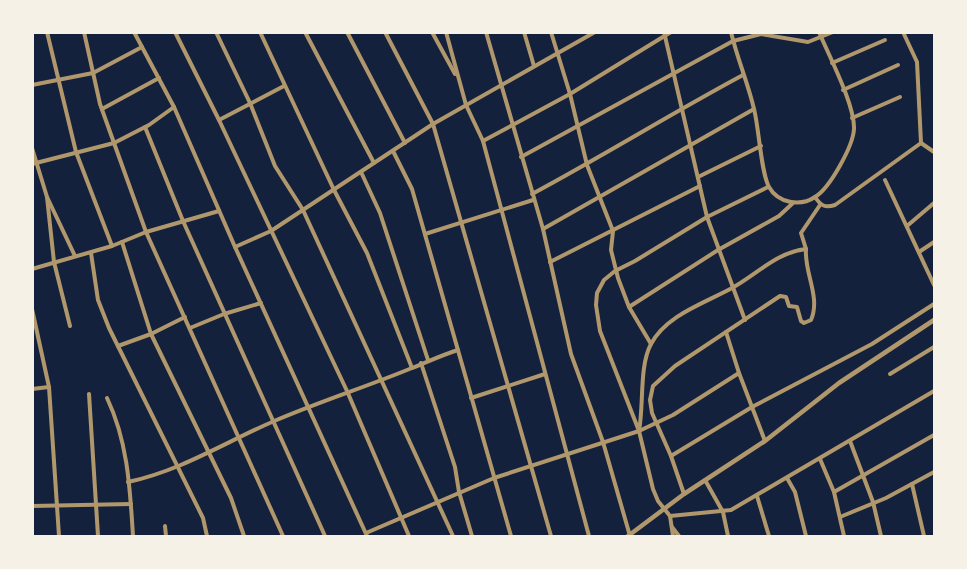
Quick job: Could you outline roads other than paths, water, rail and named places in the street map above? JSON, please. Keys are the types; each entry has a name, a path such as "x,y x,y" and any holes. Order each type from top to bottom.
{"street":[{"path":"46,32 76,152 112,246"},
{"path":"90,32 85,34 102,109 146,232 283,536"},
{"path":"134,32 174,107 235,247 367,535 400,518 494,478 566,453 639,431 656,423 739,373"},
{"path":"175,32 220,120 346,391 409,536"},
{"path":"216,32 250,103 275,166 303,210 452,536"},
{"path":"260,32 334,190 368,254 412,368"},
{"path":"305,32 374,163"},
{"path":"347,32 405,142"},
{"path":"385,32 433,124 551,536"},
{"path":"432,32 459,81"},
{"path":"446,32 466,105 482,141 589,536"},
{"path":"486,32 533,200 543,229 571,354 604,442 629,536 684,494 765,441 840,383 934,320"},
{"path":"524,32 534,66"},
{"path":"552,32 570,94 587,165 613,231 611,250 616,271 629,307 651,344"},
{"path":"482,141 570,94 670,32"},
{"path":"731,32 754,109 768,186 785,202 793,203 815,197 826,186 839,165 854,129 843,90 819,32"},
{"path":"521,157 733,41 761,34 808,42 833,32"},
{"path":"903,32 917,62 921,143"},
{"path":"235,247 271,232 433,124 592,33"},
{"path":"664,34 692,145 707,217 745,320"},
{"path":"832,62 885,40"},
{"path":"32,84 93,73 142,47"},
{"path":"843,90 898,65"},
{"path":"532,194 587,165 682,107 743,75"},
{"path":"102,109 159,78"},
{"path":"220,120 284,86"},
{"path":"852,118 900,97"},
{"path":"32,164 114,143 145,127 174,107"},
{"path":"543,229 754,109"},
{"path":"145,127 183,221 325,536"},
{"path":"921,143 934,152"},
{"path":"815,197 820,205 827,207 845,199 890,163 921,143"},
{"path":"698,177 760,146"},
{"path":"32,148 48,197 76,256"},
{"path":"392,151 412,189 511,536"},
{"path":"361,172 380,213 428,360"},
{"path":"885,180 934,283"},
{"path":"550,262 700,186"},
{"path":"673,536 670,516 654,490 639,431 600,331 596,305 600,285 616,271 635,262 707,217 768,186"},
{"path":"48,197 47,211 54,262 70,326"},
{"path":"425,234 462,224 533,200"},
{"path":"629,307 718,250 779,216 793,203"},
{"path":"907,226 934,203"},
{"path":"684,494 671,456 656,423 650,400 653,386 675,366 784,296 788,300 789,306 797,308 801,322 804,323 811,320 815,306 806,269 806,249 802,233 820,205"},
{"path":"32,269 91,253 146,232 219,211"},
{"path":"122,242 151,334 210,452 231,498 244,536"},
{"path":"919,252 934,242"},
{"path":"639,431 645,362 651,344 666,326 687,311 732,288 782,256 806,249"},
{"path":"91,253 98,300 118,346 203,518 207,536"},
{"path":"190,328 224,314 261,303"},
{"path":"671,456 752,407 872,344 934,304"},
{"path":"32,309 49,387 59,536"},
{"path":"118,346 151,334 185,317"},
{"path":"726,332 739,373 765,441"},
{"path":"890,374 934,347"},
{"path":"128,482 152,477 177,467 273,421 309,408 346,391 458,350"},
{"path":"421,363 456,467 459,492 472,536"},
{"path":"471,398 545,374"},
{"path":"32,389 49,387"},
{"path":"670,516 722,512 757,496 934,391"},
{"path":"89,394 98,536"},
{"path":"107,398 116,417 127,463 133,536"},
{"path":"834,492 934,435"},
{"path":"850,441 873,502 881,536"},
{"path":"820,459 834,492 844,536"},
{"path":"840,517 886,498 934,472"},
{"path":"787,478 795,492 806,536"},
{"path":"705,480 722,512 728,536"},
{"path":"912,484 924,536"},
{"path":"757,496 768,536"},
{"path":"32,506 131,504"},
{"path":"166,526 166,536"},
{"path":"672,527 679,536"}]}
